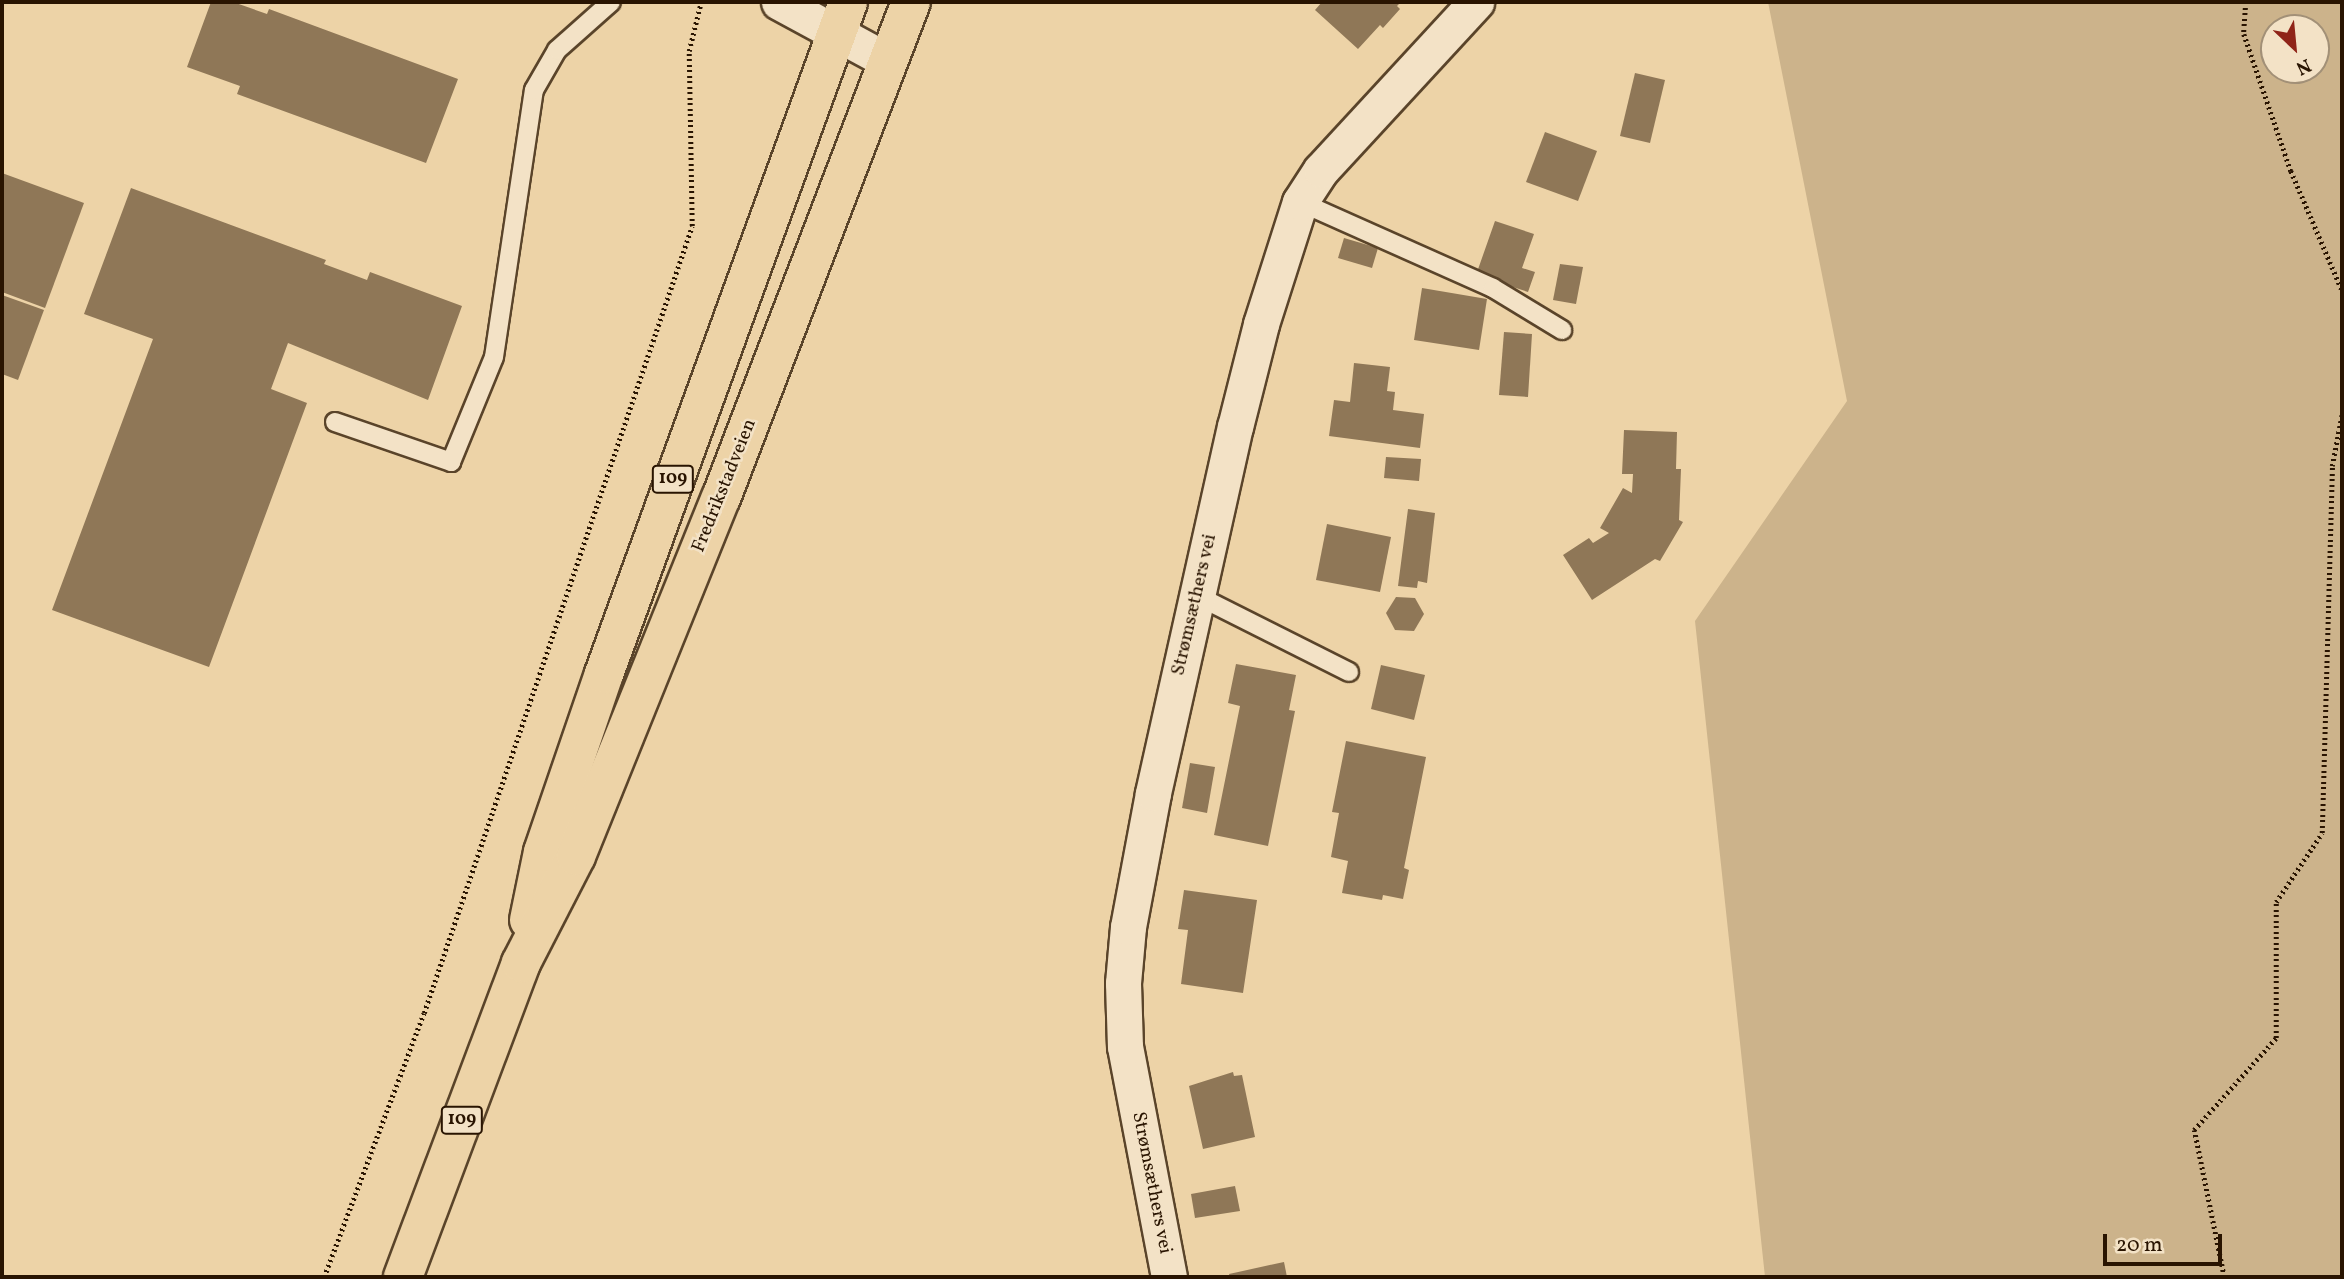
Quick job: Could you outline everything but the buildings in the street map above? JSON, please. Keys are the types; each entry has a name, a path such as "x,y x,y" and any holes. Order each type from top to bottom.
{"main road":[{"name":"Fredrikstadveien","path":"403,1277 521,963 576,856 721,498 911,2"},
{"name":"Fredrikstadveien","path":"521,963 543,852 841,17"}],"street":[{"path":"779,2 841,17 888,61"},
{"name":"Strømsæthers vei","path":"1169,1277 1125,1047 1124,983 1128,927 1150,807 1261,324 1300,202 1321,170 1476,2"}],"lane":[{"path":"335,422 451,462 494,357 534,90 557,50 611,2"},
{"path":"1300,202 1493,288 1562,330"},
{"path":"1198,596 1349,672"}],"path":[{"path":"324,1277 424,1013 692,226 689,51 701,2"},
{"path":"2246,2 2244,34 2291,171 2342,290"},
{"path":"2224,1277 2194,1130 2276,1038 2276,902 2322,833 2332,466 2342,414"}],"shaded area":[{"path":"1768,2 2342,2 2342,1277 1765,1277 1695,621 1847,401"}]}
